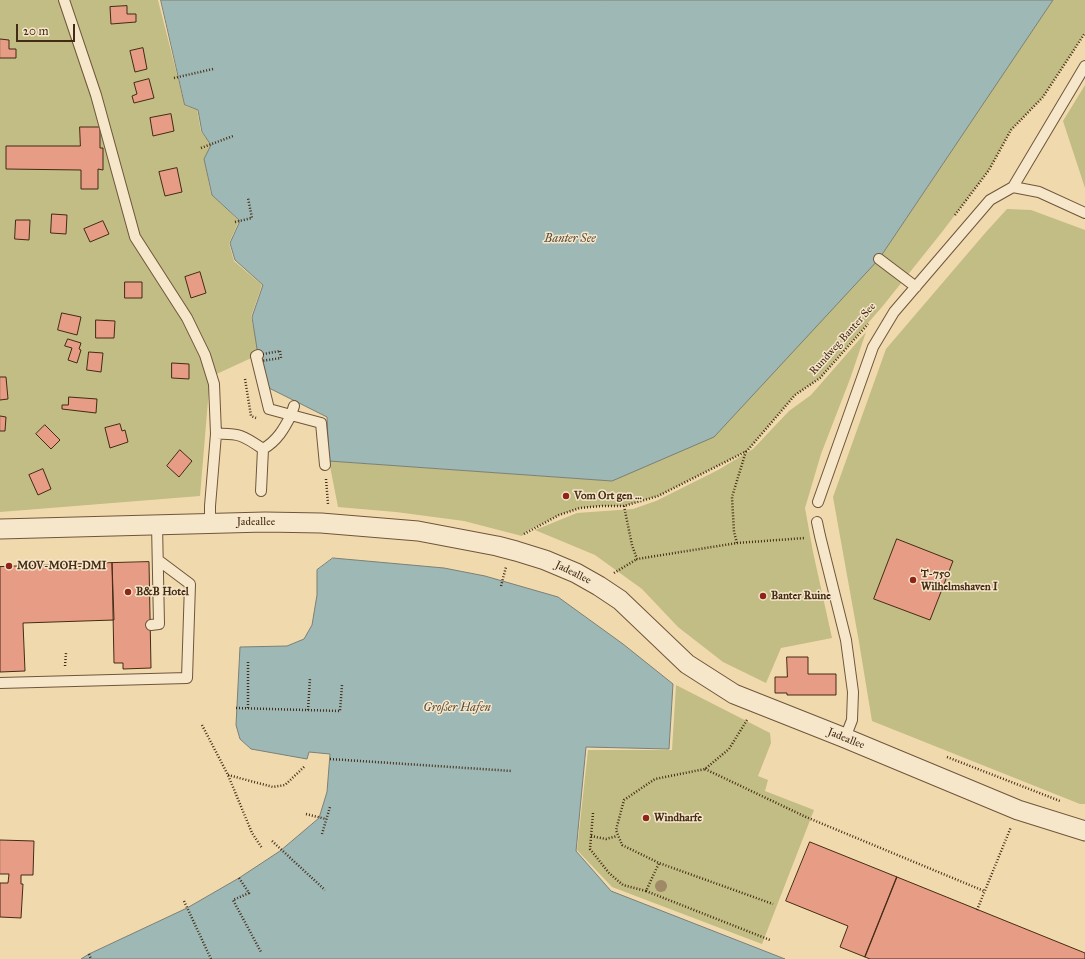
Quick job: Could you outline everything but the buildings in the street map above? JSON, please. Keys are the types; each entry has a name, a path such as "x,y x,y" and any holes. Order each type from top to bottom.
{"street":[{"name":"Jadeallee","path":"0,529 210,523 321,523 418,531 497,546 545,560 576,573 599,586 620,600 687,664 734,694 845,738 1018,810 1085,831"}],"lane":[{"path":"64,0 96,95 135,237 187,318 205,354 214,384 216,434 210,523"},
{"path":"818,502 873,347 894,312 990,200 1012,187 1085,66"},
{"path":"1012,187 1039,192 1085,212"},
{"path":"879,259 916,287"},
{"path":"258,355 256,356 269,409 293,411 321,423 325,465"},
{"path":"263,449 272,444 285,428 293,411"},
{"path":"216,434 244,436 263,449"},
{"path":"261,491 263,449"},
{"path":"818,522 820,536 846,640 852,692 852,720 845,738"},
{"path":"151,625 159,624 157,524"},
{"path":"0,682 187,678 190,584 158,560"}],"path":[{"path":"952,220 989,170 1011,130 1043,97 1085,33"},
{"path":"174,78 213,69"},
{"path":"201,148 233,136"},
{"path":"235,222 252,218 248,198"},
{"name":"Rundweg Banter See","path":"522,536 527,531 559,514 580,508 624,506 658,496 747,451 796,395 820,378 872,319"},
{"path":"737,543 734,532 732,497 747,451"},
{"path":"325,465 329,506"},
{"path":"624,506 632,545 638,559"},
{"path":"610,575 638,559 737,543 820,536"},
{"path":"501,586 507,564"},
{"path":"65,665 66,653"},
{"path":"248,660 248,708"},
{"path":"308,710 310,678"},
{"path":"236,708 340,711 342,685"},
{"path":"756,703 742,730 729,749 705,769 655,778 624,800 616,830 622,845 659,863 772,904"},
{"path":"202,725 228,775 252,833 262,848"},
{"path":"940,755 1061,802"},
{"path":"330,759 512,771"},
{"path":"228,775 273,787 285,785 305,766"},
{"path":"705,769 806,817 984,891"},
{"path":"322,834 330,806"},
{"path":"977,910 1018,810"},
{"path":"306,814 326,819"},
{"path":"593,814 590,849 609,873 623,885 646,891 770,940"},
{"path":"591,836 606,839 618,836"},
{"path":"272,841 325,890"},
{"path":"646,891 659,863"},
{"path":"239,878 249,893 233,900 261,952"},
{"path":"184,901 210,959"},
{"path":"89,954 91,959"}],"shaded area":[{"path":"0,0 158,0 185,106 197,110 201,132 211,145 204,159 211,194 239,221 229,243 234,261 262,285 251,317 260,354 210,377 200,496 0,512"},
{"path":"1053,0 1085,0 1085,33 1043,97 1011,130 989,170 882,307 820,378 795,395 747,451 658,496 624,506 580,508 559,515 527,531 522,536 464,521 396,512 338,507 329,461 612,481 879,259"},
{"path":"1085,85 1085,188 1063,121"},
{"path":"1007,209 1031,210 1085,230 1085,804 1080,804 872,721 833,497 886,349"},
{"path":"866,332 850,379 821,454 805,508 832,638 781,648 766,683 723,662 678,627 642,589 595,555 535,530 577,513 633,509 656,501 718,470 753,449 789,411 811,395"},
{"path":"676,685 770,733 771,743 758,776 768,780 765,791 814,810 762,944 612,887 577,850 588,750 672,750"}],"water":[{"name":"Banter See","path":"161,0 1053,0 879,259 714,437 612,481 329,461 327,417 269,388 258,355 252,317 263,285 235,260 230,243 240,221 212,195 204,159 211,145 202,132 198,110 185,105"},
{"name":"Großer Hafen","path":"333,558 444,568 485,576 558,597 623,644 673,684 669,749 586,747 576,851 611,891 785,959 81,959 187,908 239,878 280,851 319,818 327,792 330,754 309,752 307,759 251,749 240,739 236,725 240,647 287,646 304,639 312,625 317,595 317,570"}],"place":[{"name":"Vom Ort gen ...","path":"566,496"},
{"name":"MOV-MOH-DMI","path":"9,566"},
{"name":"T-750 Wilhelmshaven I","path":"913,580"},
{"name":"B&B Hotel","path":"128,592"},
{"name":"Banter Ruine","path":"763,596"},
{"name":"Windharfe","path":"646,818"}]}
